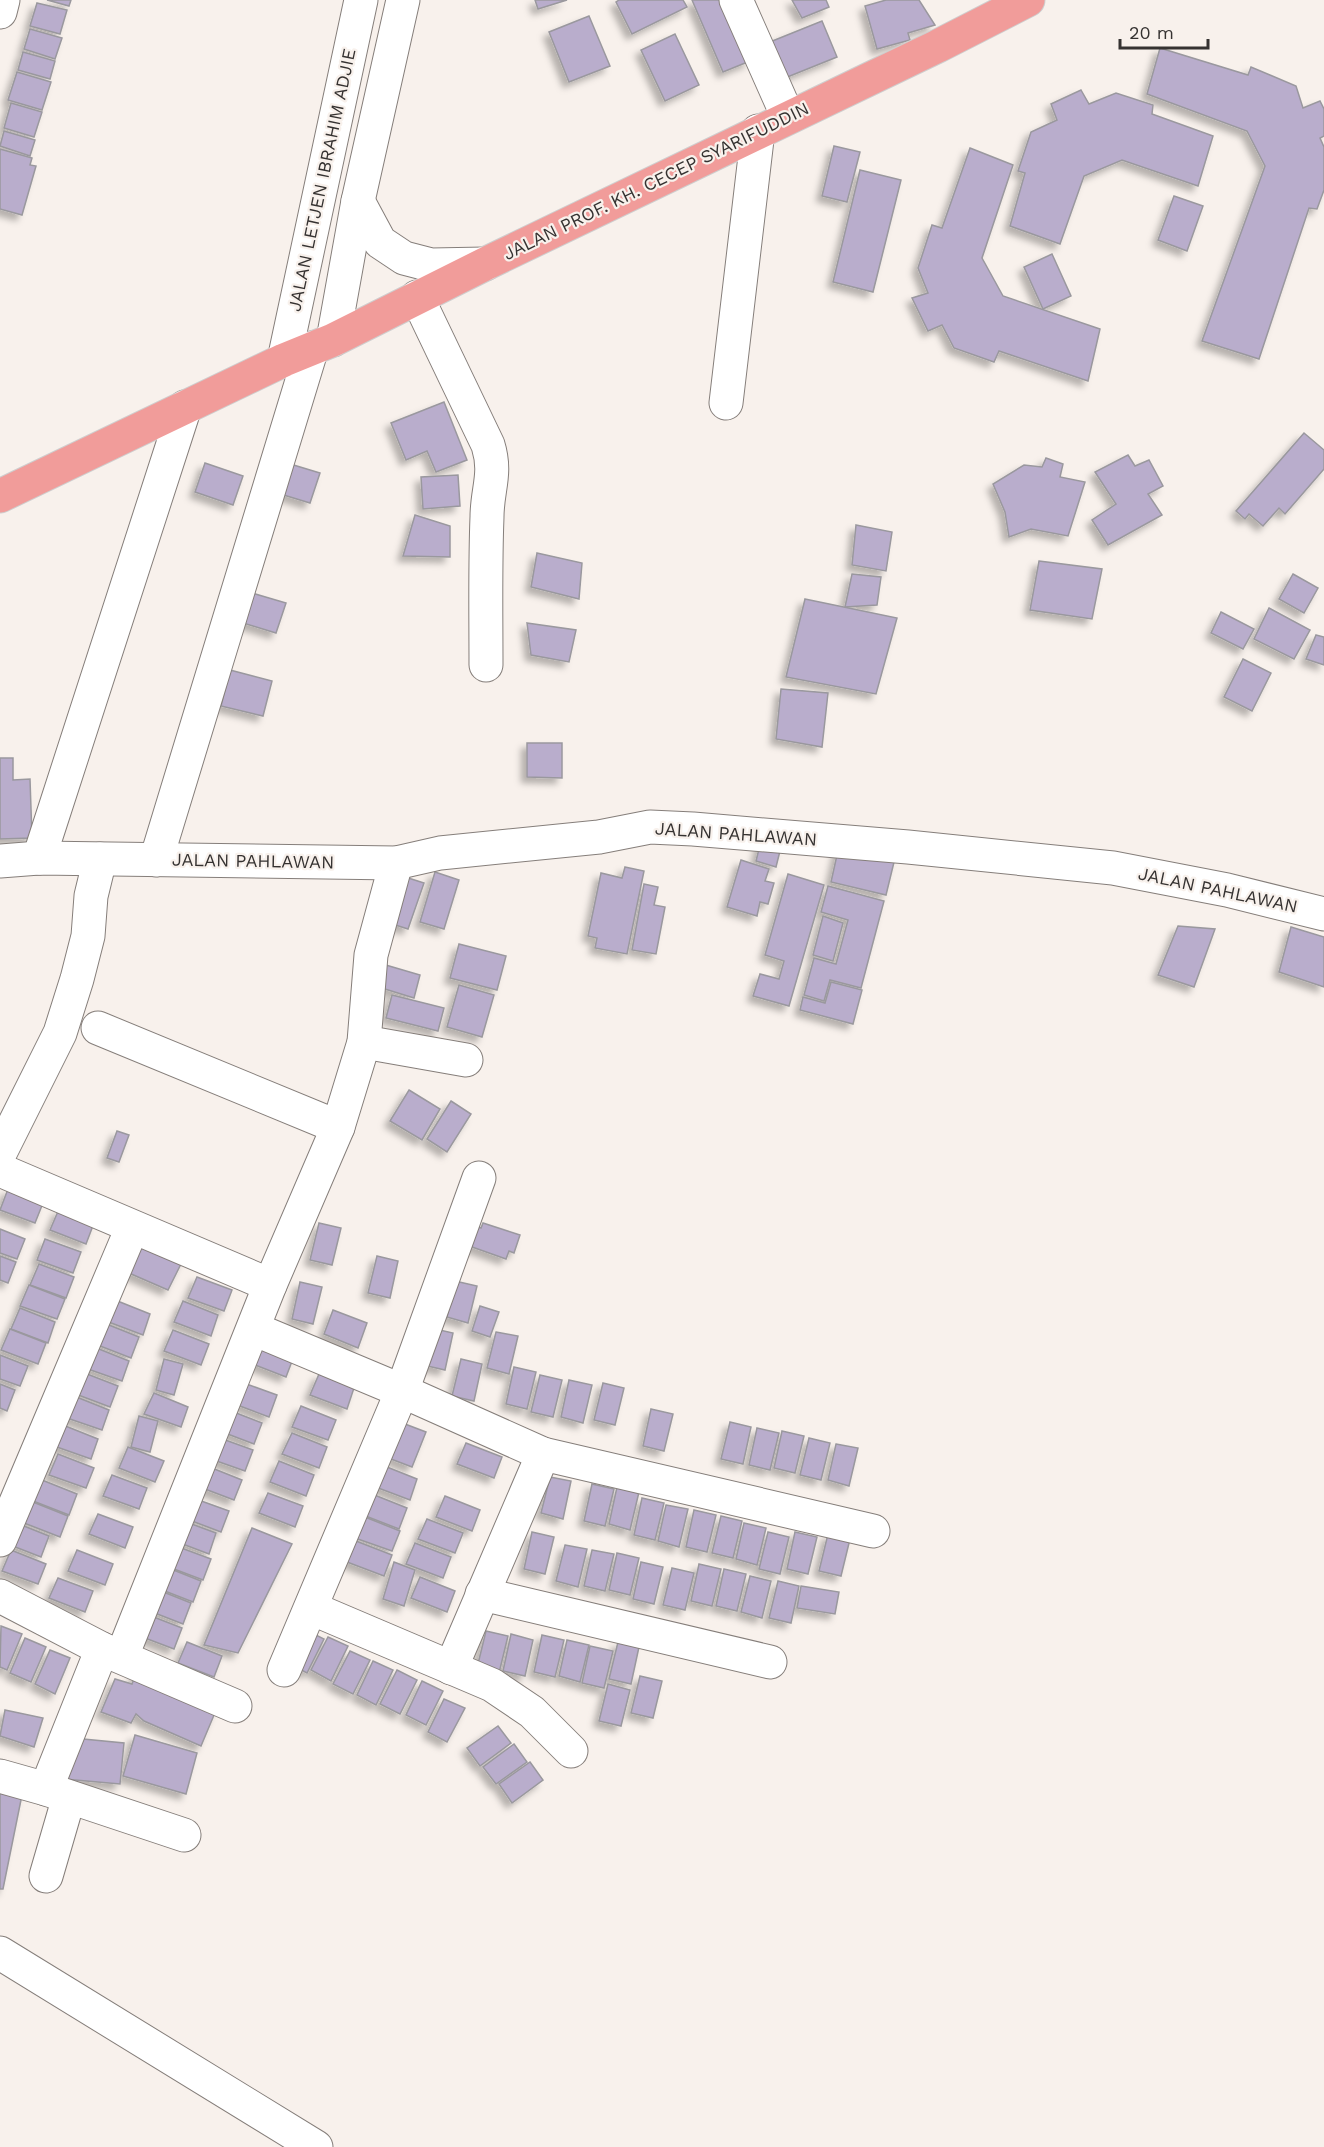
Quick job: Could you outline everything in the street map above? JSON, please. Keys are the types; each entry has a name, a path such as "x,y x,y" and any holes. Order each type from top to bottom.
{"main road":[{"name":"JALAN PROF. KH. CECEP SYARIFUDDIN","path":"0,496 938,46 1028,0"}],"street":[{"path":"0,12 3,0"},
{"name":"JALAN LETJEN IBRAHIM ADJIE","path":"310,349 361,0"},
{"path":"156,860 310,349 358,201 403,0"},
{"path":"736,0 788,117"},
{"path":"726,403 758,131"},
{"path":"358,201 380,242 404,258 431,265 485,264"},
{"path":"417,297 488,445 492,458 494,474 488,492 487,517 486,665"},
{"path":"39,858 185,407"},
{"name":"JALAN PAHLAWAN","path":"0,861 39,858 396,863 448,852 599,837 650,827 908,847 1113,868 1227,890 1324,914"},
{"path":"0,1153 60,1033 88,936 91,896 100,859"},
{"path":"46,1876 58,1793 112,1653 254,1329 270,1285 338,1126 364,1042 371,955 396,863"},
{"path":"98,1028 338,1126"},
{"path":"364,1042 466,1060"},
{"path":"0,1170 270,1285"},
{"path":"284,1670 402,1390 479,1179"},
{"path":"0,1540 132,1228"},
{"path":"254,1329 402,1390 543,1454 873,1530"},
{"path":"451,1668 543,1454"},
{"path":"482,1594 770,1662"},
{"path":"0,1596 112,1653 235,1706"},
{"path":"311,1608 492,1685 532,1712 571,1751"},
{"path":"0,1776 184,1835"},
{"path":"0,1953 315,2147"}],"building":[{"path":"47,0 71,0 69,6"},
{"path":"535,0 567,0 538,9"},
{"path":"619,0 683,0 687,7 632,34 616,2"},
{"path":"692,0 724,0 750,61 723,72"},
{"path":"792,0 826,0 829,7 802,18"},
{"path":"886,0 919,0 935,25 908,33 910,40 877,49 865,6"},
{"path":"37,3 67,10 60,34 30,26"},
{"path":"589,16 610,66 569,82 549,32"},
{"path":"822,21 837,57 775,82 760,46"},
{"path":"30,29 62,38 55,59 24,49"},
{"path":"675,34 699,85 665,101 641,50"},
{"path":"1160,48 1248,75 1251,67 1296,86 1303,108 1320,101 1324,109 1324,136 1320,138 1324,147 1324,190 1317,209 1309,208 1259,359 1202,341 1265,166 1247,131 1147,94"},
{"path":"23,52 55,61 50,79 18,70"},
{"path":"17,72 51,82 42,110 8,100"},
{"path":"1081,90 1089,104 1116,93 1153,105 1152,114 1213,136 1198,186 1122,160 1084,176 1060,244 1010,226 1025,173 1018,171 1031,132 1057,120 1051,104"},
{"path":"11,103 42,112 34,137 4,128"},
{"path":"4,131 35,140 30,156 0,146"},
{"path":"834,146 860,152 847,202 822,196"},
{"path":"970,148 1013,165 982,258 1003,296 1100,329 1088,381 999,351 994,362 954,348 942,325 928,331 912,298 928,293 918,268 932,225 942,228"},
{"path":"0,149 32,158 30,165 36,166 22,215 0,209"},
{"path":"860,170 901,180 873,292 833,282"},
{"path":"1174,196 1203,206 1187,251 1158,240"},
{"path":"1052,254 1071,296 1043,309 1024,267"},
{"path":"444,402 467,460 436,472 427,451 406,460 391,423"},
{"path":"1304,433 1324,450 1324,469 1285,514 1279,508 1263,526 1249,514 1245,519 1236,511"},
{"path":"1128,455 1135,466 1149,460 1163,486 1148,494 1162,515 1108,545 1092,520 1116,504 1095,472"},
{"path":"1046,458 1063,464 1060,477 1085,482 1068,536 1031,529 1009,537 1005,512 993,484 1024,465 1042,467"},
{"path":"205,463 243,476 233,505 195,492"},
{"path":"287,463 320,473 310,503 277,493"},
{"path":"458,475 460,506 423,509 421,477"},
{"path":"415,515 450,526 450,557 403,556"},
{"path":"856,525 892,532 886,571 852,565"},
{"path":"537,553 582,563 579,599 531,587"},
{"path":"1039,561 1102,569 1092,619 1030,610"},
{"path":"852,574 881,577 877,605 845,607"},
{"path":"1293,574 1318,588 1304,613 1279,599"},
{"path":"252,593 286,603 276,633 243,623"},
{"path":"805,599 897,618 876,694 786,677"},
{"path":"1269,608 1310,630 1294,659 1254,639"},
{"path":"1221,612 1254,629 1243,649 1211,633"},
{"path":"527,623 576,630 569,662 531,655"},
{"path":"1316,635 1324,637 1324,665 1306,659"},
{"path":"1243,659 1271,673 1252,711 1224,697"},
{"path":"230,670 272,681 263,716 221,706"},
{"path":"781,689 828,693 822,747 776,739"},
{"path":"527,743 562,743 562,778 527,777"},
{"path":"0,758 13,758 13,780 30,779 32,838 0,839"},
{"path":"761,841 781,847 776,867 756,861"},
{"path":"839,846 895,858 886,895 831,882"},
{"path":"741,860 769,869 765,881 774,883 768,904 760,902 757,916 727,907"},
{"path":"625,867 644,871 627,954 595,948 597,938 588,936 601,873 622,878"},
{"path":"435,872 459,880 444,929 420,922"},
{"path":"788,874 824,885 789,1006 753,996 760,974 779,979 784,961 765,955"},
{"path":"402,876 424,883 408,929 386,922"},
{"path":"644,884 658,887 654,905 665,907 656,954 632,950"},
{"path":"828,886 884,901 861,988 830,980 824,1001 804,995 814,958 836,964 848,920 821,912"},
{"path":"823,916 843,923 833,961 813,955"},
{"path":"1178,926 1215,929 1194,987 1158,975"},
{"path":"1291,927 1324,937 1324,987 1279,972"},
{"path":"459,944 506,956 497,990 450,978"},
{"path":"379,963 420,975 414,998 372,985"},
{"path":"831,982 862,990 853,1024 800,1010 803,997 825,1003"},
{"path":"459,985 494,995 482,1037 447,1027"},
{"path":"392,995 444,1008 438,1031 386,1018"},
{"path":"409,1090 440,1109 422,1140 390,1121"},
{"path":"451,1101 471,1114 447,1152 427,1139"},
{"path":"117,1131 129,1135 119,1162 107,1158"},
{"path":"8,1189 43,1203 35,1223 0,1210"},
{"path":"59,1209 94,1223 86,1244 50,1230"},
{"path":"465,1222 481,1228 483,1223 520,1235 514,1253 509,1251 506,1259 458,1242"},
{"path":"319,1223 341,1228 332,1265 310,1260"},
{"path":"0,1229 25,1239 17,1259 0,1253"},
{"path":"138,1237 185,1256 168,1290 122,1270"},
{"path":"45,1239 81,1252 73,1273 37,1260"},
{"path":"0,1256 16,1262 8,1283 0,1280"},
{"path":"377,1256 398,1261 390,1298 368,1293"},
{"path":"39,1264 74,1277 66,1298 30,1285"},
{"path":"197,1277 232,1290 224,1311 188,1298"},
{"path":"455,1281 477,1286 468,1323 447,1317"},
{"path":"300,1282 322,1287 313,1324 292,1319"},
{"path":"29,1285 65,1299 57,1319 20,1306"},
{"path":"115,1300 150,1314 143,1335 106,1321"},
{"path":"183,1301 218,1315 211,1336 174,1322"},
{"path":"480,1306 499,1312 490,1337 472,1331"},
{"path":"20,1308 55,1322 48,1343 11,1329"},
{"path":"333,1310 367,1323 358,1348 324,1334"},
{"path":"104,1323 139,1337 131,1358 95,1344"},
{"path":"431,1328 453,1333 445,1370 423,1365"},
{"path":"10,1329 46,1343 38,1364 1,1350"},
{"path":"173,1330 209,1344 201,1365 164,1351"},
{"path":"496,1332 518,1336 509,1374 487,1368"},
{"path":"259,1342 294,1356 286,1377 250,1363"},
{"path":"94,1347 129,1361 122,1381 85,1368"},
{"path":"0,1355 28,1366 20,1386 0,1379"},
{"path":"164,1359 183,1364 174,1395 156,1390"},
{"path":"461,1359 482,1364 474,1401 452,1396"},
{"path":"514,1367 536,1372 527,1409 506,1404"},
{"path":"82,1372 118,1386 110,1407 73,1393"},
{"path":"319,1374 354,1388 347,1409 310,1395"},
{"path":"540,1375 562,1380 553,1417 531,1412"},
{"path":"569,1380 592,1385 583,1423 561,1417"},
{"path":"241,1382 277,1395 269,1417 232,1403"},
{"path":"603,1383 624,1388 615,1425 594,1420"},
{"path":"0,1384 15,1390 7,1411 0,1408"},
{"path":"154,1393 188,1407 181,1427 144,1414"},
{"path":"74,1396 109,1410 102,1430 64,1417"},
{"path":"301,1406 336,1420 328,1440 292,1427"},
{"path":"226,1409 262,1423 254,1444 217,1430"},
{"path":"651,1409 673,1414 664,1451 643,1446"},
{"path":"139,1416 158,1421 150,1452 131,1447"},
{"path":"730,1422 751,1427 743,1464 721,1459"},
{"path":"405,1424 426,1432 412,1467 391,1459"},
{"path":"63,1425 98,1439 91,1459 54,1446"},
{"path":"757,1428 779,1433 770,1470 749,1465"},
{"path":"782,1431 804,1436 795,1473 774,1468"},
{"path":"292,1433 327,1447 319,1468 282,1454"},
{"path":"217,1437 253,1450 245,1471 208,1458"},
{"path":"809,1438 830,1443 821,1480 800,1475"},
{"path":"466,1443 502,1457 494,1478 457,1464"},
{"path":"836,1444 858,1448 849,1486 828,1480"},
{"path":"128,1447 164,1461 155,1482 119,1468"},
{"path":"58,1454 94,1468 86,1488 49,1475"},
{"path":"279,1461 314,1475 306,1496 270,1482"},
{"path":"382,1465 417,1479 410,1500 373,1486"},
{"path":"207,1466 242,1480 234,1500 197,1486"},
{"path":"112,1475 147,1488 139,1509 103,1496"},
{"path":"550,1477 571,1481 563,1519 541,1513"},
{"path":"42,1480 77,1494 69,1515 33,1501"},
{"path":"592,1484 614,1489 605,1526 584,1521"},
{"path":"617,1487 639,1492 630,1530 609,1524"},
{"path":"268,1493 303,1506 295,1527 259,1513"},
{"path":"372,1494 407,1508 399,1529 363,1515"},
{"path":"445,1496 480,1510 472,1531 436,1517"},
{"path":"193,1498 229,1511 221,1532 184,1518"},
{"path":"642,1498 664,1503 655,1540 634,1535"},
{"path":"33,1502 68,1516 60,1537 24,1523"},
{"path":"666,1505 688,1509 679,1547 658,1541"},
{"path":"694,1510 716,1515 707,1552 686,1547"},
{"path":"98,1514 133,1527 125,1548 89,1534"},
{"path":"721,1516 742,1521 733,1558 712,1553"},
{"path":"365,1517 400,1531 392,1551 355,1538"},
{"path":"427,1519 463,1533 455,1553 418,1539"},
{"path":"181,1520 216,1533 209,1554 172,1540"},
{"path":"14,1522 49,1536 41,1557 5,1543"},
{"path":"744,1523 766,1528 757,1565 736,1559"},
{"path":"252,1528 292,1544 238,1653 204,1645"},
{"path":"532,1532 554,1537 545,1574 524,1569"},
{"path":"768,1532 789,1537 780,1574 759,1569"},
{"path":"795,1532 817,1537 808,1574 787,1569"},
{"path":"828,1534 850,1539 841,1576 819,1571"},
{"path":"356,1541 392,1555 384,1576 347,1562"},
{"path":"415,1543 451,1557 443,1578 406,1564"},
{"path":"565,1545 587,1549 578,1587 556,1581"},
{"path":"176,1546 211,1559 203,1580 166,1566"},
{"path":"11,1550 46,1564 38,1584 2,1571"},
{"path":"77,1550 113,1564 105,1585 68,1571"},
{"path":"592,1550 614,1554 605,1591 584,1586"},
{"path":"617,1553 639,1558 630,1595 609,1590"},
{"path":"394,1562 415,1570 404,1606 383,1599"},
{"path":"641,1562 663,1567 654,1604 633,1599"},
{"path":"699,1564 721,1569 712,1606 691,1601"},
{"path":"166,1567 201,1581 193,1602 157,1588"},
{"path":"672,1568 694,1573 685,1610 663,1605"},
{"path":"724,1569 746,1574 737,1611 716,1606"},
{"path":"750,1576 771,1581 762,1618 741,1612"},
{"path":"420,1577 455,1591 447,1612 411,1598"},
{"path":"58,1578 93,1591 85,1612 49,1598"},
{"path":"778,1581 799,1586 791,1623 769,1618"},
{"path":"801,1586 839,1592 835,1614 797,1608"},
{"path":"156,1589 191,1603 183,1624 147,1610"},
{"path":"146,1614 182,1628 174,1649 137,1635"},
{"path":"1,1626 22,1634 7,1670 0,1667"},
{"path":"304,1629 324,1639 307,1673 288,1663"},
{"path":"486,1631 508,1636 499,1673 477,1668"},
{"path":"511,1634 533,1640 525,1676 503,1671"},
{"path":"542,1635 564,1640 555,1677 534,1672"},
{"path":"328,1637 348,1646 331,1681 311,1670"},
{"path":"25,1638 46,1647 31,1682 10,1673"},
{"path":"567,1640 589,1645 580,1682 559,1676"},
{"path":"187,1642 222,1656 214,1677 178,1663"},
{"path":"618,1642 639,1647 631,1684 609,1679"},
{"path":"590,1646 613,1651 604,1688 582,1683"},
{"path":"50,1650 70,1658 55,1694 35,1684"},
{"path":"350,1651 370,1660 353,1694 333,1684"},
{"path":"373,1661 393,1670 376,1705 357,1695"},
{"path":"397,1670 417,1680 400,1714 380,1704"},
{"path":"136,1673 217,1708 201,1746 144,1721 136,1714 131,1723 101,1712 115,1679 132,1684"},
{"path":"640,1676 662,1681 653,1718 631,1713"},
{"path":"422,1681 443,1691 426,1725 406,1715"},
{"path":"608,1684 630,1690 621,1726 599,1721"},
{"path":"444,1699 465,1708 447,1742 428,1732"},
{"path":"5,1710 43,1718 34,1747 0,1736"},
{"path":"498,1726 511,1743 480,1766 467,1748"},
{"path":"135,1735 197,1753 186,1794 123,1776"},
{"path":"73,1738 124,1743 120,1784 53,1778"},
{"path":"514,1744 527,1762 496,1784 483,1767"},
{"path":"530,1762 543,1780 512,1803 499,1784"},
{"path":"0,1785 23,1790 3,1889 0,1889"}]}
